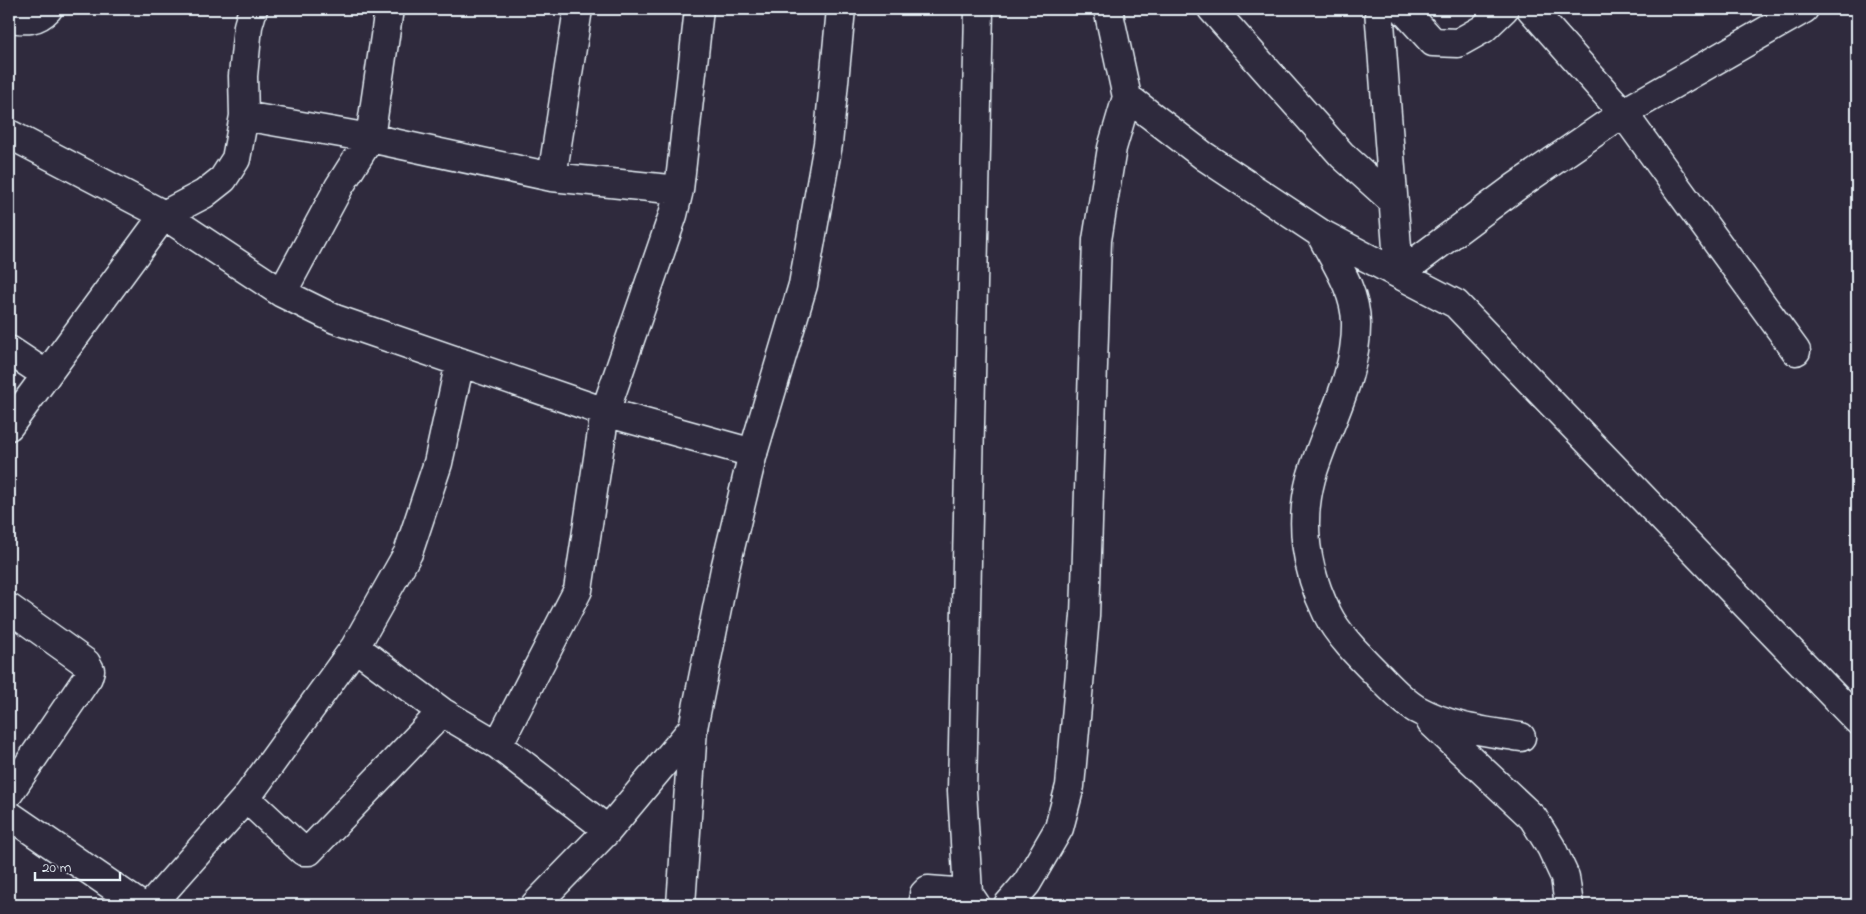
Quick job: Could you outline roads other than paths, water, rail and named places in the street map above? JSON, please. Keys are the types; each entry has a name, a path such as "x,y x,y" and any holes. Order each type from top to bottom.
{"street":[{"path":"9,18 29,21 41,16 48,9"},
{"path":"9,426 45,374 164,216 204,194 223,179 236,159 244,116 243,76 248,26 253,9"},
{"path":"282,293 339,187 370,138 389,9"},
{"path":"552,176 578,9"},
{"path":"498,746 578,590 605,412 674,215 699,9"},
{"path":"681,905 693,728 725,569 753,453 803,285 828,144 841,9"},
{"path":"924,905 924,894 928,890 972,899 962,792 979,9"},
{"path":"1008,905 1028,883 1059,828 1070,786 1085,616 1097,240 1112,148 1127,97 1108,9"},
{"path":"1212,9 1342,155 1394,202"},
{"path":"1379,9 1399,274"},
{"path":"1403,9 1433,42 1458,43 1484,29 1504,9"},
{"path":"1531,9 1623,113 1796,351"},
{"path":"1399,274 1517,186 1623,113 1804,9"},
{"path":"1127,97 1204,156 1320,233 1456,304 1857,720"},
{"path":"244,116 370,138 552,176 678,190"},
{"path":"9,134 164,216 282,293 335,319 605,412 753,453"},
{"path":"1320,233 1353,298 1356,322 1352,366 1311,478 1304,521 1308,560 1327,614 1359,656 1395,692 1416,708 1533,818 1551,847 1565,877 1569,905"},
{"path":"9,350 45,374"},
{"path":"151,905 246,798 355,646 408,553 438,463 460,362"},
{"path":"9,608 86,663 90,670 88,678 9,793"},
{"path":"355,646 442,712 498,746 608,830"},
{"path":"1416,708 1462,729 1521,736"},
{"path":"246,798 303,850 314,848 442,712"},
{"path":"535,905 608,830 693,728"},
{"path":"9,815 101,894 140,905"}]}
